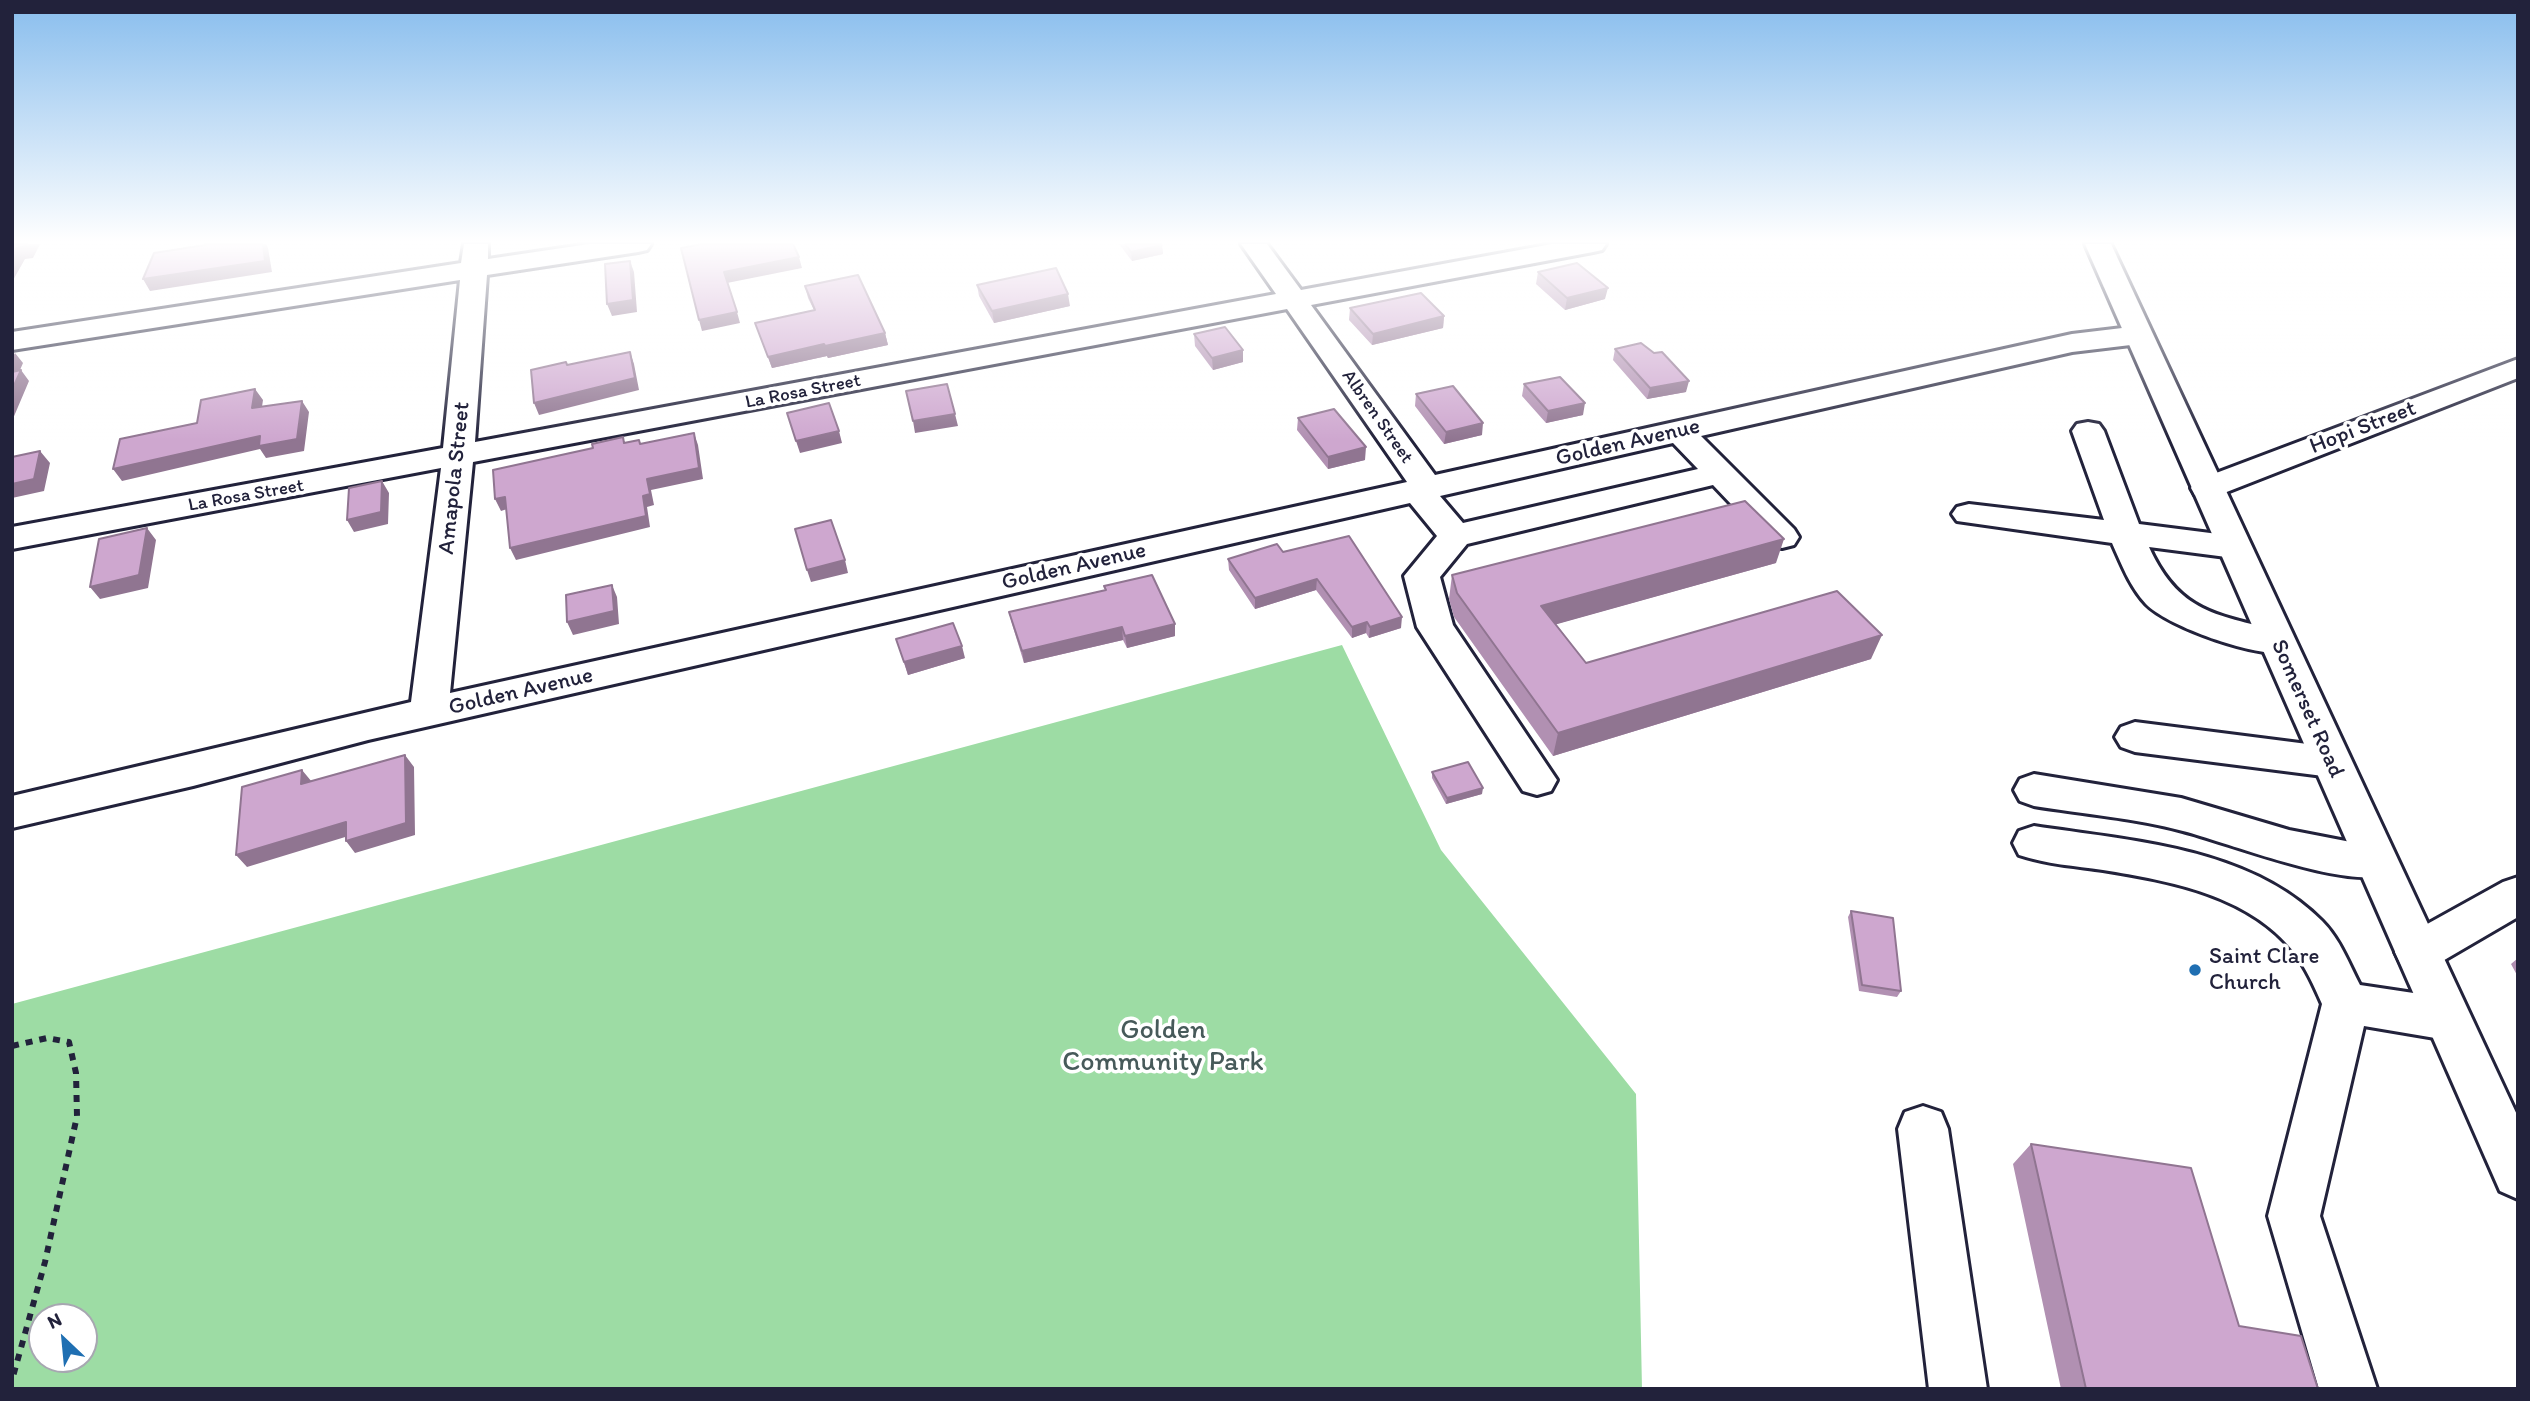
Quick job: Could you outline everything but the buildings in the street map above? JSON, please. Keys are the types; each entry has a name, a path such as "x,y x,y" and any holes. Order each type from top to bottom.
{"street":[{"path":"12,341 186,309"},
{"name":"Amapola Street","path":"429,713 458,456 471,309"},
{"name":"La Rosa Street","path":"12,538 1243,309"},
{"name":"Albren Street","path":"1299,309 1455,536"},
{"name":"Somerset Road","path":"2127,309 2518,1174"},
{"name":"Golden Avenue","path":"12,812 193,772 429,713 1679,431 2072,343 2139,335"},
{"name":"Hopi Street","path":"2207,488 2518,368"},
{"path":"1679,431 1782,537"},
{"path":"2088,431 2143,574 2158,596 2193,618 2278,643"},
{"path":"1537,780 1435,627 1422,576 1455,536 1720,474"},
{"path":"1969,514 2234,547"},
{"path":"2135,737 2331,762"},
{"path":"2034,790 2181,814 2289,847 2377,863"},
{"path":"2034,844 2206,874 2272,904 2308,936 2346,1003 2294,1216 2348,1389"},
{"path":"2418,952 2518,895"},
{"path":"2346,1003 2447,1018"},
{"path":"1923,1129 1958,1389"}],"path":[{"path":"12,1046 47,1038 69,1042 76,1073 77,1116 45,1262 12,1380"}],"green space":[{"name":"Golden Community Park","path":"1342,645 1441,850 1636,1094 1642,1389 12,1389 12,1004"}],"place":[{"name":"Saint Clare Church","path":"2195,970"}]}
